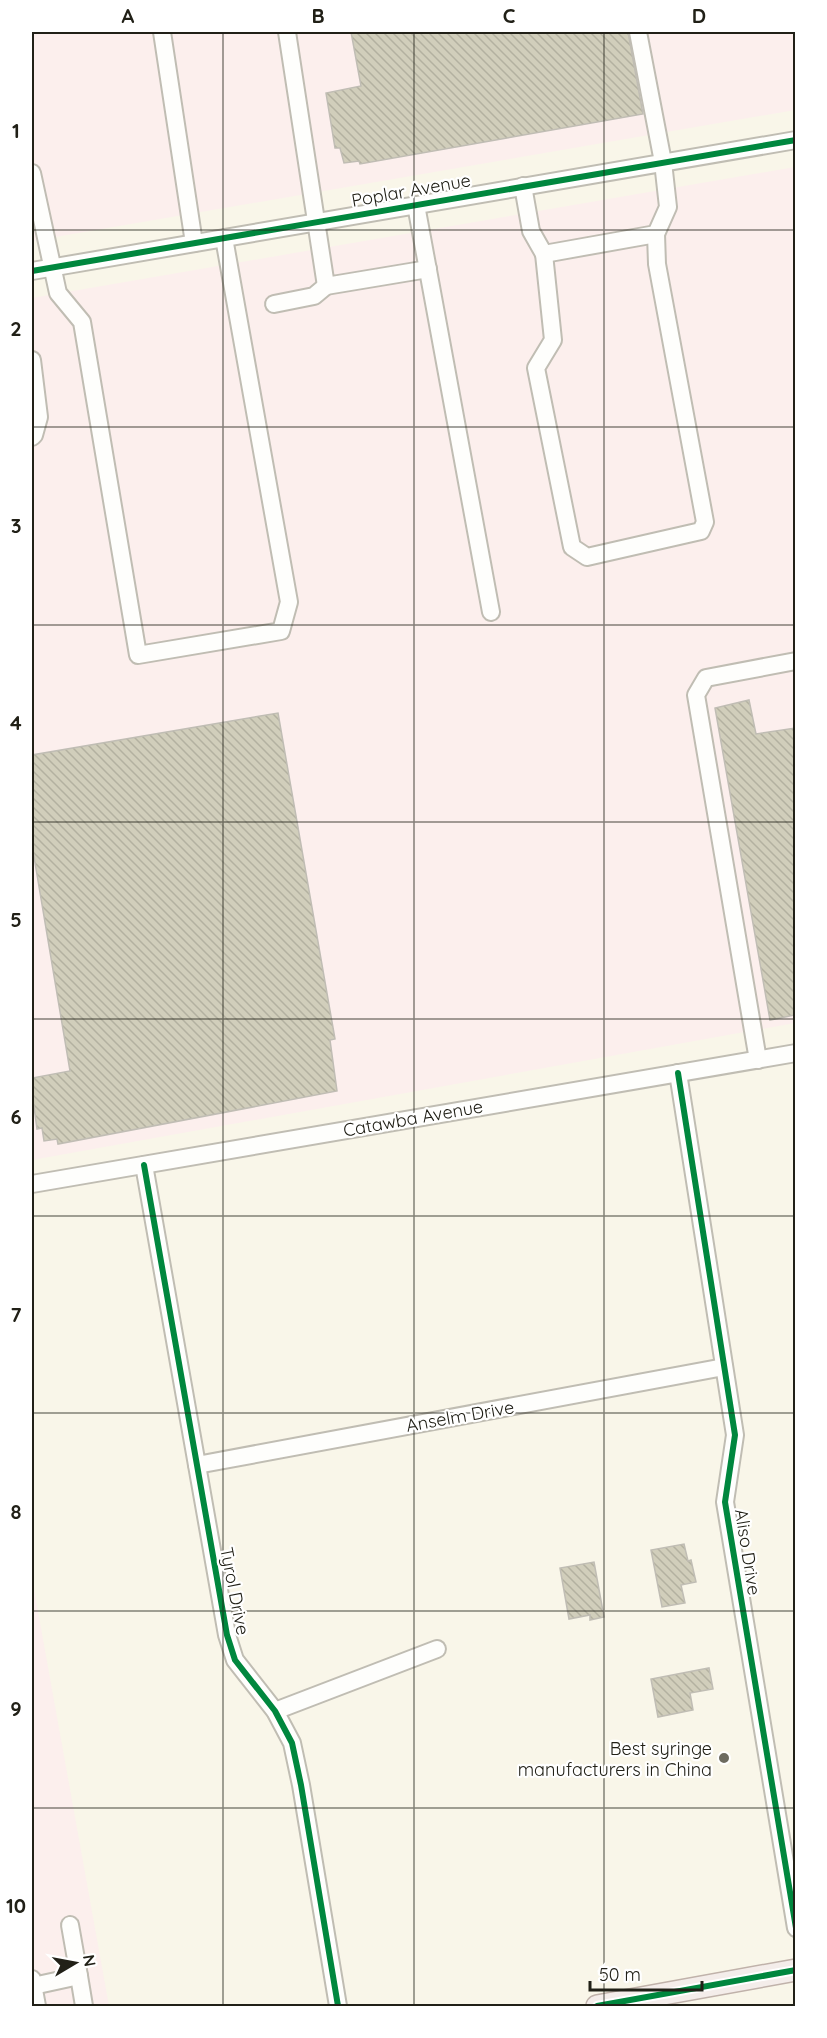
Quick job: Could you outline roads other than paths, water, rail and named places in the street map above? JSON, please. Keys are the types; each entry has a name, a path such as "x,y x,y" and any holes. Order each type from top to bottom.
{"main road":[{"path":"597,2007 795,1970"}],"street":[{"path":"162,32 194,243"},
{"path":"287,32 326,286"},
{"path":"523,186 531,231 544,255 553,340 536,368 572,547 587,557 701,531 705,522 657,264 656,234 668,207 663,162 639,32"},
{"name":"Poplar Avenue","path":"32,271 795,140"},
{"path":"32,172 58,293 81,322 138,655 281,631 289,602 224,238"},
{"path":"416,205 490,612"},
{"path":"544,255 656,234"},
{"path":"274,304 314,296 326,286 428,269"},
{"path":"32,360 39,417 32,437"},
{"path":"758,1059 696,695 706,678 795,662"},
{"name":"Catawba Avenue","path":"32,1184 795,1053"},
{"name":"Aliso Drive","path":"678,1073 735,1436 725,1502 795,1928"},
{"name":"Tyrol Drive","path":"144,1165 227,1635 235,1660 274,1711 292,1743 338,2007"},
{"name":"Anselm Drive","path":"196,1465 724,1367"},
{"path":"274,1711 437,1650"},
{"path":"70,1924 84,2007"},
{"path":"36,2007 32,1983 79,1976"}],"place":[{"name":"Best syringe manufacturers in China","path":"724,1758"}]}
